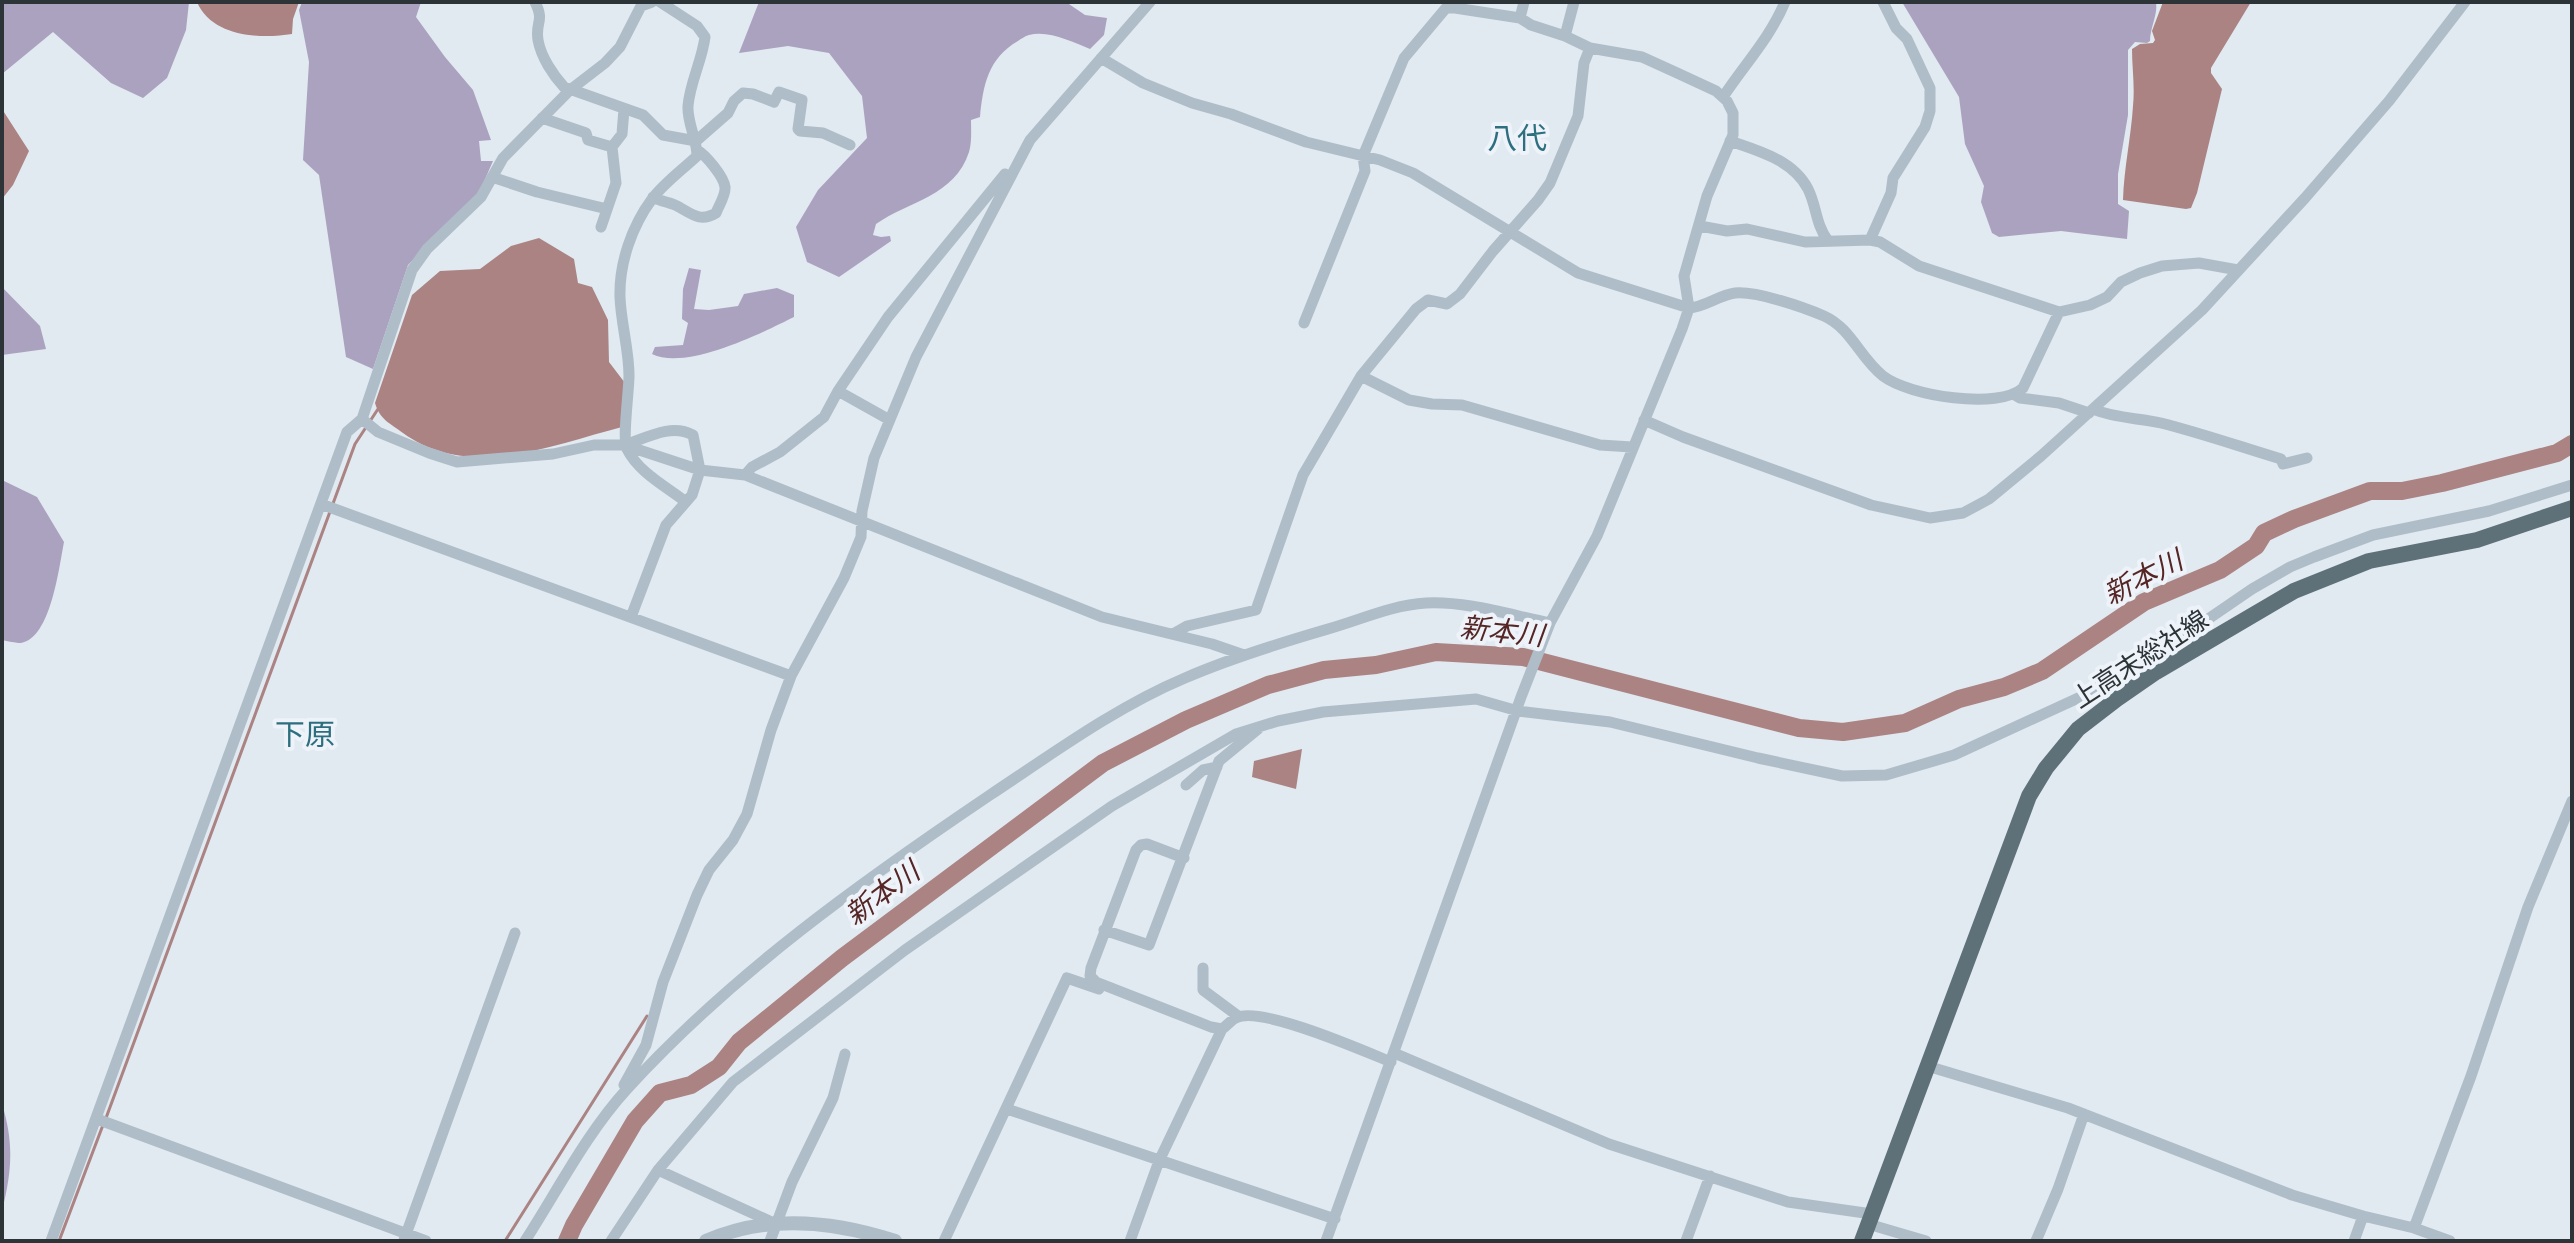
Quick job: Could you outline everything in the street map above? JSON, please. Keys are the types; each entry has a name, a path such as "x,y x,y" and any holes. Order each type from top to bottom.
{"main road":[{"name":"上高末総社線","path":"1862,1241 2029,796 2046,768 2078,729 2156,672 2294,591 2369,561 2477,540 2572,508"}],"street":[{"path":"535,2 541,15 538,42 555,77 570,90 643,115 663,135 696,145 725,184 716,213 707,218 696,217 653,197"},
{"path":"51,1241 347,432 362,419 412,270 427,249 481,197 503,158 570,90 605,63 620,47 641,6 652,2"},
{"path":"660,2 697,26 705,37 688,110 697,156 653,197 634,229 622,274 620,297 629,355 624,445 632,459 686,502"},
{"path":"624,1092 624,1086 646,1045 663,982 697,895 709,870 733,840 747,814 771,730 791,676 844,578 861,537 862,511 874,458 888,419 920,350 976,246 1010,173 1030,140 1150,2"},
{"path":"1520,18 1524,2"},
{"path":"1565,36 1574,2"},
{"path":"1723,97 1778,19 1785,2"},
{"path":"1870,240 1891,193 1893,178 1925,127 1930,111 1930,88 1907,39 1896,28 1883,2"},
{"path":"1644,420 1871,505 1930,518 1963,513 1989,499 2202,310 2389,101 2465,2"},
{"path":"1304,323 1365,171 1363,156 1404,58 1446,8 1520,18 1590,48 1642,57 1716,91 1733,113 1733,135 1707,196 1684,276 1689,308 1597,536 1549,628 1521,697 1326,1241"},
{"path":"1173,634 1187,626 1256,610 1298,484 1361,376 1416,309 1428,300 1447,304 1460,294 1550,183 1578,116 1584,63 1590,48"},
{"path":"1101,58 1143,83 1192,103 1306,142 1363,156 1413,173 1578,273 1689,308 1734,293 1754,294 1824,316 1842,328 1885,378 1915,390 1945,397 2002,399 2015,395 2023,388 2059,312"},
{"path":"696,145 743,93 774,102 779,92 802,100 800,131 823,133 850,145"},
{"path":"601,227 616,183 612,147 622,134 624,109"},
{"path":"542,118 586,133 588,140 612,147"},
{"path":"1730,141 1763,152 1793,170 1808,190 1820,229 1828,241"},
{"path":"745,475 824,417 871,340 905,295 1004,174 1010,173"},
{"path":"492,177 607,209"},
{"path":"1700,226 1727,231 1747,229 1805,242 1880,242 1919,266 2059,312 2090,305 2107,297 2121,282 2162,266 2199,263 2238,270"},
{"path":"1361,376 1409,400 1462,405 1600,445 1632,447"},
{"path":"838,391 888,419"},
{"path":"2015,395 2187,430 2281,459 2283,464 2307,458"},
{"path":"362,419 378,432 457,462 553,454 594,445 624,445 700,470 745,475 1102,617 1244,655"},
{"path":"624,445 654,434 685,431 693,435 700,470 692,495 666,525 631,617"},
{"path":"611,1241 658,1170 733,1082 905,950 1112,806 1236,734 1323,712 1476,699 1518,711 1610,722 1842,776 1886,775 1954,755 2087,694 2179,639 2252,589 2314,557 2373,535 2489,511 2572,485"},
{"path":"321,504 791,676"},
{"path":"525,1241 596,1128 624,1092 725,993 919,843 1135,703 1183,679 1244,655 1390,609 1426,603 1463,605 1549,628"},
{"path":"1104,930 1149,945 1217,767 1227,753 1261,726"},
{"path":"1186,785 1203,770 1217,767"},
{"path":"2414,1228 2471,1076 2528,907 2572,801"},
{"path":"1184,858 1147,844 1136,850 1104,930 1090,976 1096,982 1222,1029"},
{"path":"406,1237 515,933"},
{"path":"1203,968 1203,990 1238,1016 1306,1028 1392,1058 1609,1144 1788,1202 1870,1219 1926,1241"},
{"path":"944,1241 1067,978 1136,1003 1144,1001"},
{"path":"1130,1241 1159,1161 1222,1029 1238,1016"},
{"path":"770,1241 792,1182 833,1098 845,1054"},
{"path":"1927,1066 2084,1114 2292,1195 2414,1228 2450,1241"},
{"path":"1007,1109 1335,1219"},
{"path":"2036,1241 2084,1114"},
{"path":"97,1119 406,1237 426,1241"},
{"path":"658,1170 776,1224"},
{"path":"1686,1241 1710,1176"},
{"path":"2354,1241 2363,1216"},
{"path":"706,1241 726,1232 776,1224 833,1225 895,1241"}],"shaded area":[{"path":"2,2 189,2 186,30 167,78 143,98 111,83 53,32 2,74"},
{"path":"197,2 299,2 292,34 266,36 225,29 204,14"},
{"path":"302,2 421,2 416,17 473,90 491,140 479,141 481,161 493,161 479,193 408,265 373,369 346,357 319,175 303,160 309,62 299,10"},
{"path":"759,2 1066,2 1085,15 1107,18 1104,35 1090,49 1044,34 1026,36 1008,48 989,74 980,117 971,120 970,148 962,167 953,179 930,196 876,224 873,235 890,236 891,241 839,277 807,262 796,227 818,190 867,138 862,96 829,53 788,46 739,53"},
{"path":"1902,2 2156,3 2150,41 2135,42 2128,50 2128,115 2118,174 2118,204 2129,211 2127,239 2061,231 1999,237 1992,233 1981,202 1984,186 1965,144 1959,97"},
{"path":"2163,2 2251,2 2211,68 2222,89 2197,193 2191,208 2186,209 2123,200 2134,99 2132,49 2155,40 2152,31"},
{"path":"2,109 29,151 13,185 2,199"},
{"path":"539,238 574,259 578,283 592,287 608,320 609,362 625,383 622,427 539,449 483,457 455,455 428,447 386,421 375,403 412,295 440,271 480,269 511,246"},
{"path":"689,268 701,270 694,309 738,306 744,294 777,288 794,295 794,317 744,340 703,354 667,358 652,354 655,347 683,345 688,323 682,319 683,289"},
{"path":"2,287 40,326 46,349 2,355"},
{"path":"2,480 37,497 64,542 46,615 40,629 21,643 2,640"},
{"path":"1302,749 1296,789 1252,777 1254,761"},
{"path":"2,1104 10,1157 2,1211"}],"waterway":[{"path":"106,1118 355,444 378,409"},
{"name":"新本川","path":"567,1241 635,1121 660,1093 691,1085 719,1067 739,1042 842,958 1103,763 1186,720 1268,685 1324,670 1376,665 1436,652 1523,657 1799,728 1843,732 1905,723 1959,699 2004,687 2042,671 2144,602 2220,570 2256,546 2264,533 2294,519 2370,491 2402,491 2442,483 2557,453 2572,444"},
{"path":"505,1241 647,1016"},
{"path":"59,1241 103,1125"}],"district":[{"name":"八代","path":"1517,139"},
{"name":"下原","path":"305,735"}]}
